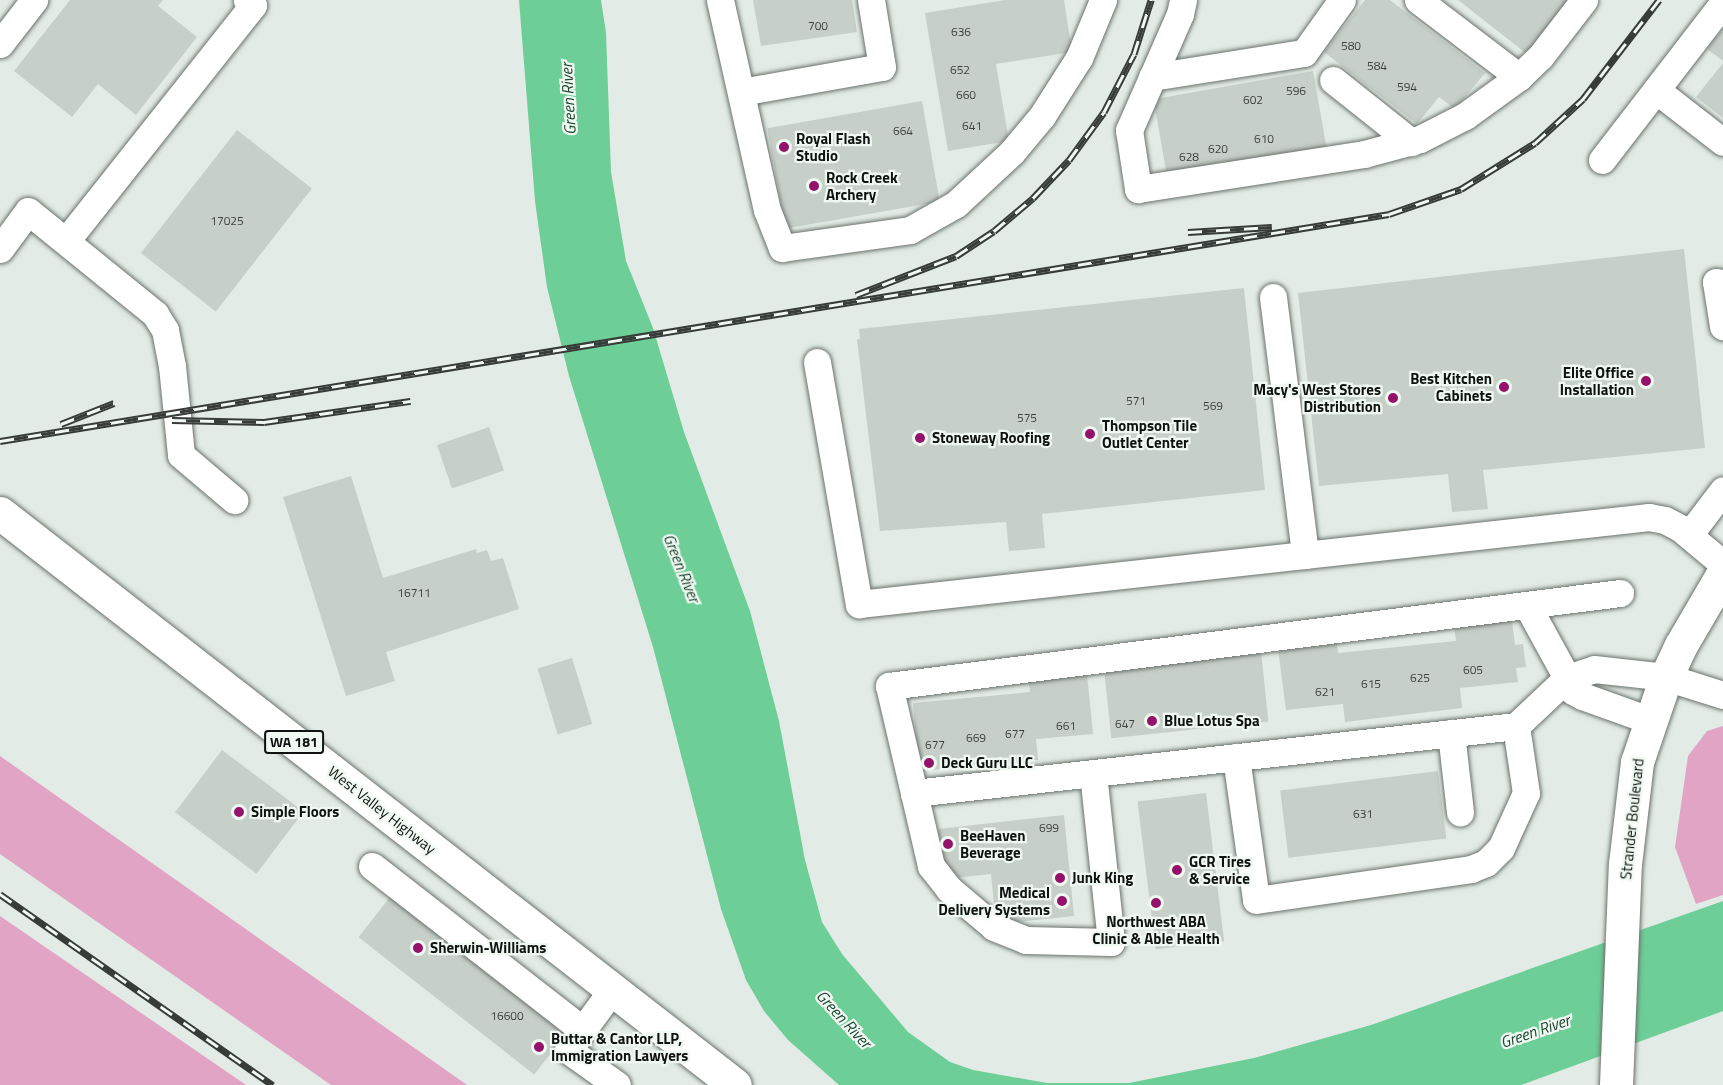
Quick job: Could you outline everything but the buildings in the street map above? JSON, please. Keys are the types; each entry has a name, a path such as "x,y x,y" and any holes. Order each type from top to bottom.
{"main road":[{"name":"West Valley Highway","path":"0,513 735,1085"},
{"name":"Strander Boulevard","path":"1616,1085 1625,864 1637,762 1649,720 1666,677 1681,645 1723,573"}],"street":[{"path":"0,44 34,0"},
{"path":"66,241 253,5 247,0"},
{"path":"720,0 767,210 782,248 910,230 956,204 1012,152 1042,116 1079,58 1103,0"},
{"path":"741,92 882,68 871,0"},
{"path":"1183,0 1180,15 1129,130 1138,189 1364,154 1411,142 1465,116 1519,77 1540,57 1584,0"},
{"path":"1152,76 1304,53 1342,0"},
{"path":"1418,0 1519,77"},
{"path":"1602,160 1723,3"},
{"path":"1333,80 1411,142"},
{"path":"1656,90 1723,142"},
{"path":"0,249 28,211 155,314 165,330 172,366 181,455 234,500"},
{"path":"1723,283 1716,282 1723,326"},
{"path":"1273,297 1305,555"},
{"path":"817,362 859,604 1649,517 1665,520 1723,564"},
{"path":"1689,536 1723,490"},
{"path":"1093,773 1111,942 1026,940 994,927 949,889 931,866 889,686 1620,593"},
{"path":"1527,605 1573,691 1649,720"},
{"path":"914,793 1516,726 1567,678 1594,669 1666,677 1723,695"},
{"path":"1236,757 1256,900 1471,869 1486,863 1501,848 1526,794 1516,726"},
{"path":"1451,733 1460,812"},
{"path":"372,866 583,1030"},
{"path":"612,990 568,1050 616,1085"}],"shaded area":[{"path":"1723,726 1723,895 1696,904 1675,847 1688,756 1707,731"},
{"path":"0,756 467,1085 331,1085 0,854"},
{"path":"0,916 246,1085 0,1085"}],"water":[{"name":"Green River","path":"519,0 601,0 606,33 611,172 626,261 653,328 684,432 750,611 779,721 805,860 822,922 842,954 908,1032 950,1062 973,1070 1047,1083 1129,1083 1254,1058 1371,1025 1723,901 1723,1011 1521,1085 839,1085 788,1040 764,1011 746,980 721,909 653,647 569,376 547,287 535,201"}],"railway":[{"path":"856,295 956,256 994,231 1033,198 1069,160 1104,112 1134,54 1151,0"},
{"path":"0,441 1389,214 1461,189 1535,143 1583,99 1659,0"},
{"path":"1188,232 1272,227"},
{"path":"172,420 264,422 410,401"},
{"path":"61,424 114,403"},
{"path":"0,894 273,1085"}],"place":[{"name":"Royal Flash Studio","path":"784,147"},
{"name":"Rock Creek Archery","path":"814,186"},
{"name":"Elite Office Installation","path":"1646,381"},
{"name":"Best Kitchen Cabinets","path":"1504,387"},
{"name":"Macy's West Stores Distribution","path":"1393,398"},
{"name":"Thompson Tile Outlet Center","path":"1090,434"},
{"name":"Stoneway Roofing","path":"920,438"},
{"name":"Blue Lotus Spa","path":"1152,721"},
{"name":"Deck Guru LLC","path":"929,763"},
{"name":"Simple Floors","path":"239,812"},
{"name":"BeeHaven Beverage","path":"948,844"},
{"name":"GCR Tires & Service","path":"1177,870"},
{"name":"Junk King","path":"1060,878"},
{"name":"Medical Delivery Systems","path":"1062,901"},
{"name":"Northwest ABA Clinic & Able Health","path":"1156,903"},
{"name":"Sherwin-Williams","path":"418,948"},
{"name":"Buttar & Cantor LLP, Immigration Lawyers","path":"539,1047"}]}
